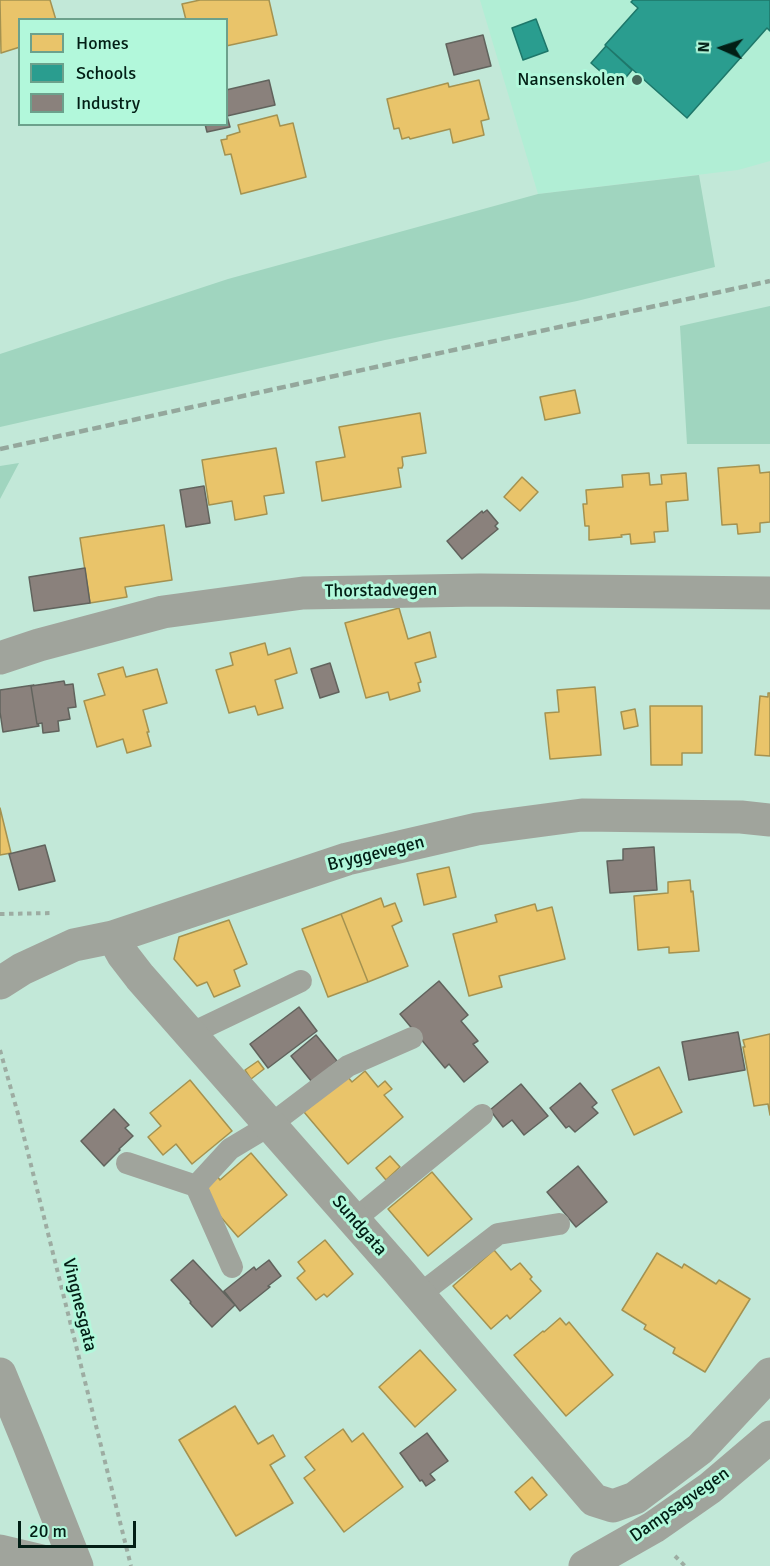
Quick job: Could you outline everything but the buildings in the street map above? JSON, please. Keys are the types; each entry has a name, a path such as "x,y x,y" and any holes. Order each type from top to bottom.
{"street":[{"name":"Thorstadvegen","path":"0,658 39,645 164,612 303,593 480,590 770,593"},
{"name":"Bryggevegen","path":"0,983 22,969 74,945 113,937 347,859 477,829 582,815 741,817 770,820"},
{"name":"Sundgata","path":"113,937 140,977 354,1220 594,1500 613,1506 635,1498 700,1449 770,1374"},
{"path":"0,1374 77,1566"},
{"name":"Dampsagvegen","path":"585,1566 654,1527 710,1488 770,1437"},
{"path":"0,1551 63,1566"}],"lane":[{"path":"190,1034 301,981"},
{"path":"196,1185 230,1149 270,1125 348,1066 412,1038"},
{"path":"354,1220 482,1115"},
{"path":"127,1163 196,1185 232,1267"},
{"path":"419,1295 498,1233 560,1224"}],"path":[{"name":"Vingnesgata","path":"0,1050 20,1121 130,1566"}],"shaded area":[{"name":"Nansenskolen","path":"480,0 770,0 770,161 738,170 538,194"},
{"path":"699,175 715,267 577,301 385,340 0,427 0,354 228,279 538,194"},
{"path":"770,306 770,444 687,444 680,326"},
{"path":"19,463 0,499 0,466"}],"railway":[{"path":"0,449 770,281"}],"place":[{"name":"Nansenskolen","path":"637,80"}]}
